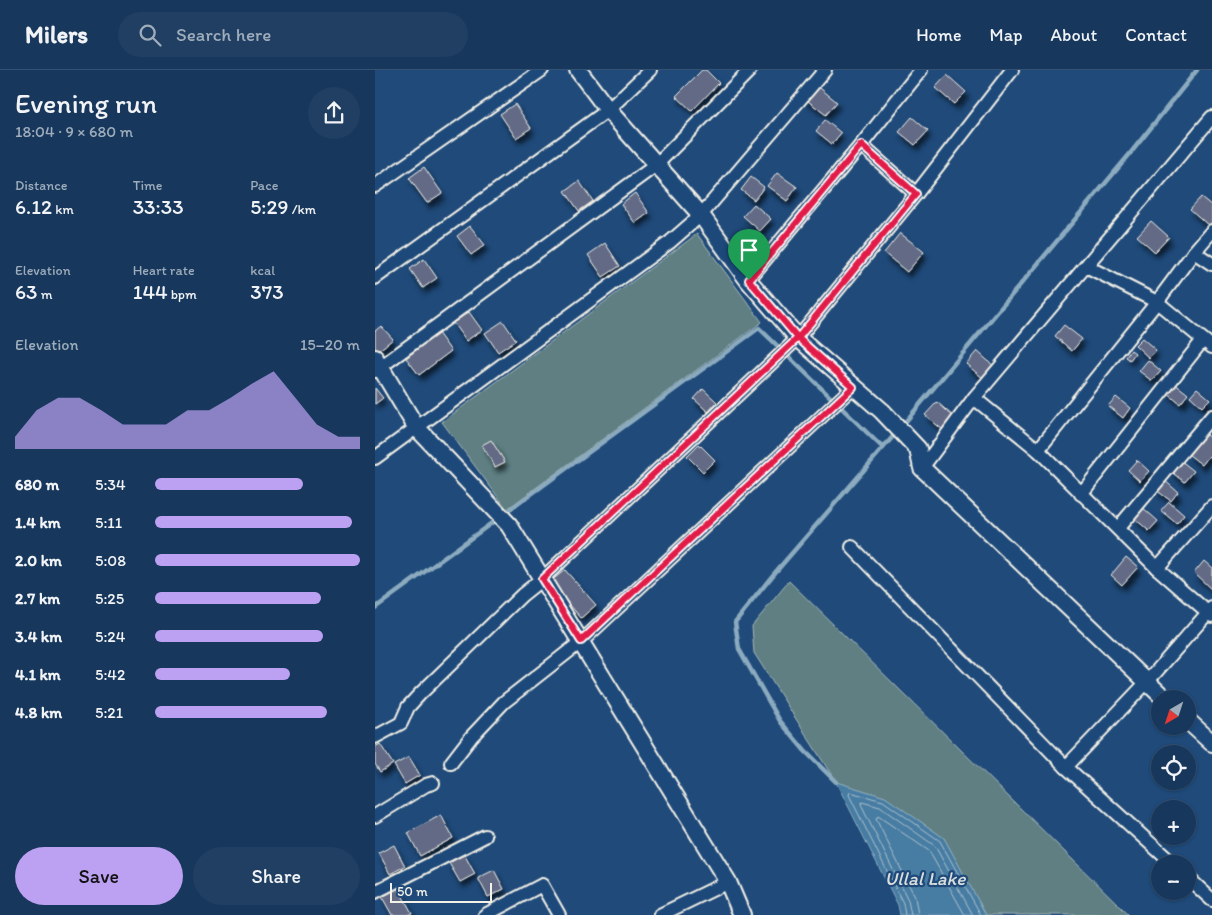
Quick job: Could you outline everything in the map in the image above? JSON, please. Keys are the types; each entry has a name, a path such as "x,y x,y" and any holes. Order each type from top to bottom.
{"street":[{"path":"375,186 542,70"},
{"path":"579,70 608,110 701,215 749,280 798,338 881,411 918,449 922,468 1155,690"},
{"path":"375,278 608,110 650,70"},
{"path":"743,915 728,882 509,525 416,427 377,365 656,165 750,70"},
{"path":"375,458 670,242 701,215 825,70"},
{"path":"749,280 921,70"},
{"path":"375,737 401,723 408,707 420,694 522,595 542,579 798,338 916,194 1012,70"},
{"path":"922,468 974,398 1212,117"},
{"path":"861,145 916,194"},
{"path":"1038,450 1212,231"},
{"path":"1194,252 1212,264"},
{"path":"1081,494 1208,343 1157,302 1086,266"},
{"path":"451,763 471,737 505,702 581,641 853,387"},
{"path":"974,398 1038,450 1157,568 1211,612 1066,767"},
{"path":"1118,528 1212,416"},
{"path":"1157,568 1212,506"},
{"path":"852,547 1066,767 1163,855"},
{"path":"1196,728 1212,743"},
{"path":"375,816 426,785 433,783"},
{"path":"375,892 485,836"},
{"path":"660,915 728,882"},
{"path":"485,915 542,884 559,915"},
{"path":"1196,885 1212,900"}],"green space":[{"path":"697,234 762,322 507,509 442,422"},
{"path":"789,581 1129,915 986,915 944,838 885,797 836,782 754,653 752,626"}],"water":[{"name":"Ullal Lake","path":"836,782 885,797 944,838 986,915 900,915 898,905"}],"building":[{"path":"702,70 706,70 719,83 692,111 676,96"},
{"path":"947,75 966,92 954,104 935,88"},
{"path":"815,84 837,102 826,115 804,98"},
{"path":"515,104 531,128 516,138 500,114"},
{"path":"912,117 928,131 915,145 899,132"},
{"path":"825,120 841,133 832,144 816,131"},
{"path":"424,167 442,193 427,203 409,178"},
{"path":"777,173 797,187 787,201 767,186"},
{"path":"751,177 764,187 754,200 741,190"},
{"path":"579,181 593,201 579,211 565,191"},
{"path":"635,193 649,213 635,223 621,204"},
{"path":"1201,197 1212,206 1212,222 1209,226 1190,209"},
{"path":"754,204 771,219 760,231 743,216"},
{"path":"1151,221 1169,237 1155,252 1137,236"},
{"path":"470,226 485,245 471,255 457,236"},
{"path":"900,233 924,252 907,272 884,253"},
{"path":"605,243 620,266 603,277 588,255"},
{"path":"424,259 437,278 423,288 410,269"},
{"path":"469,312 482,330 466,341 453,323"},
{"path":"503,321 516,340 498,352 485,333"},
{"path":"1064,325 1082,339 1072,351 1055,336"},
{"path":"381,326 393,339 378,351 375,348 375,331"},
{"path":"438,333 451,351 419,375 406,358"},
{"path":"1142,338 1156,350 1149,358 1135,345"},
{"path":"1131,350 1135,353 1130,360 1126,357"},
{"path":"977,351 996,368 985,380 966,364"},
{"path":"1148,360 1161,371 1152,381 1139,371"},
{"path":"1174,383 1188,394 1180,404 1166,392"},
{"path":"375,388 383,398 375,404"},
{"path":"1197,388 1210,399 1202,407 1190,396"},
{"path":"703,389 717,402 708,412 694,399"},
{"path":"1116,397 1130,408 1123,418 1108,406"},
{"path":"937,402 955,418 944,431 925,415"},
{"path":"1205,434 1212,440 1212,459 1209,456 1202,465 1188,454"},
{"path":"491,440 505,462 495,467 482,445"},
{"path":"699,444 715,460 703,472 687,456"},
{"path":"1137,460 1149,471 1140,481 1128,470"},
{"path":"1180,460 1194,471 1185,482 1171,471"},
{"path":"1164,480 1178,492 1171,501 1156,490"},
{"path":"1169,502 1184,515 1177,524 1161,511"},
{"path":"1142,507 1158,521 1149,531 1133,517"},
{"path":"1126,557 1138,567 1122,585 1111,575"},
{"path":"1204,561 1212,568 1211,589 1194,573"},
{"path":"565,570 596,605 581,618 550,582"},
{"path":"380,744 393,764 380,772 375,764 375,747"},
{"path":"409,757 420,775 405,784 394,765"},
{"path":"441,815 453,838 420,856 408,833"},
{"path":"394,845 405,866 390,874 379,853"},
{"path":"464,854 475,874 460,882 449,863"},
{"path":"494,870 504,889 488,897 478,878"},
{"path":"398,888 412,913 392,915 382,897"}],"waterway":[{"path":"901,427 1129,155 1197,70"},
{"path":"375,608 759,328 883,448"},
{"path":"836,782 805,751 780,721 739,649 735,622 773,575 896,433"}],"route":[{"path":"749,280 798,338 542,579 581,641 853,387 798,338 916,194 861,145 749,280"}]}
